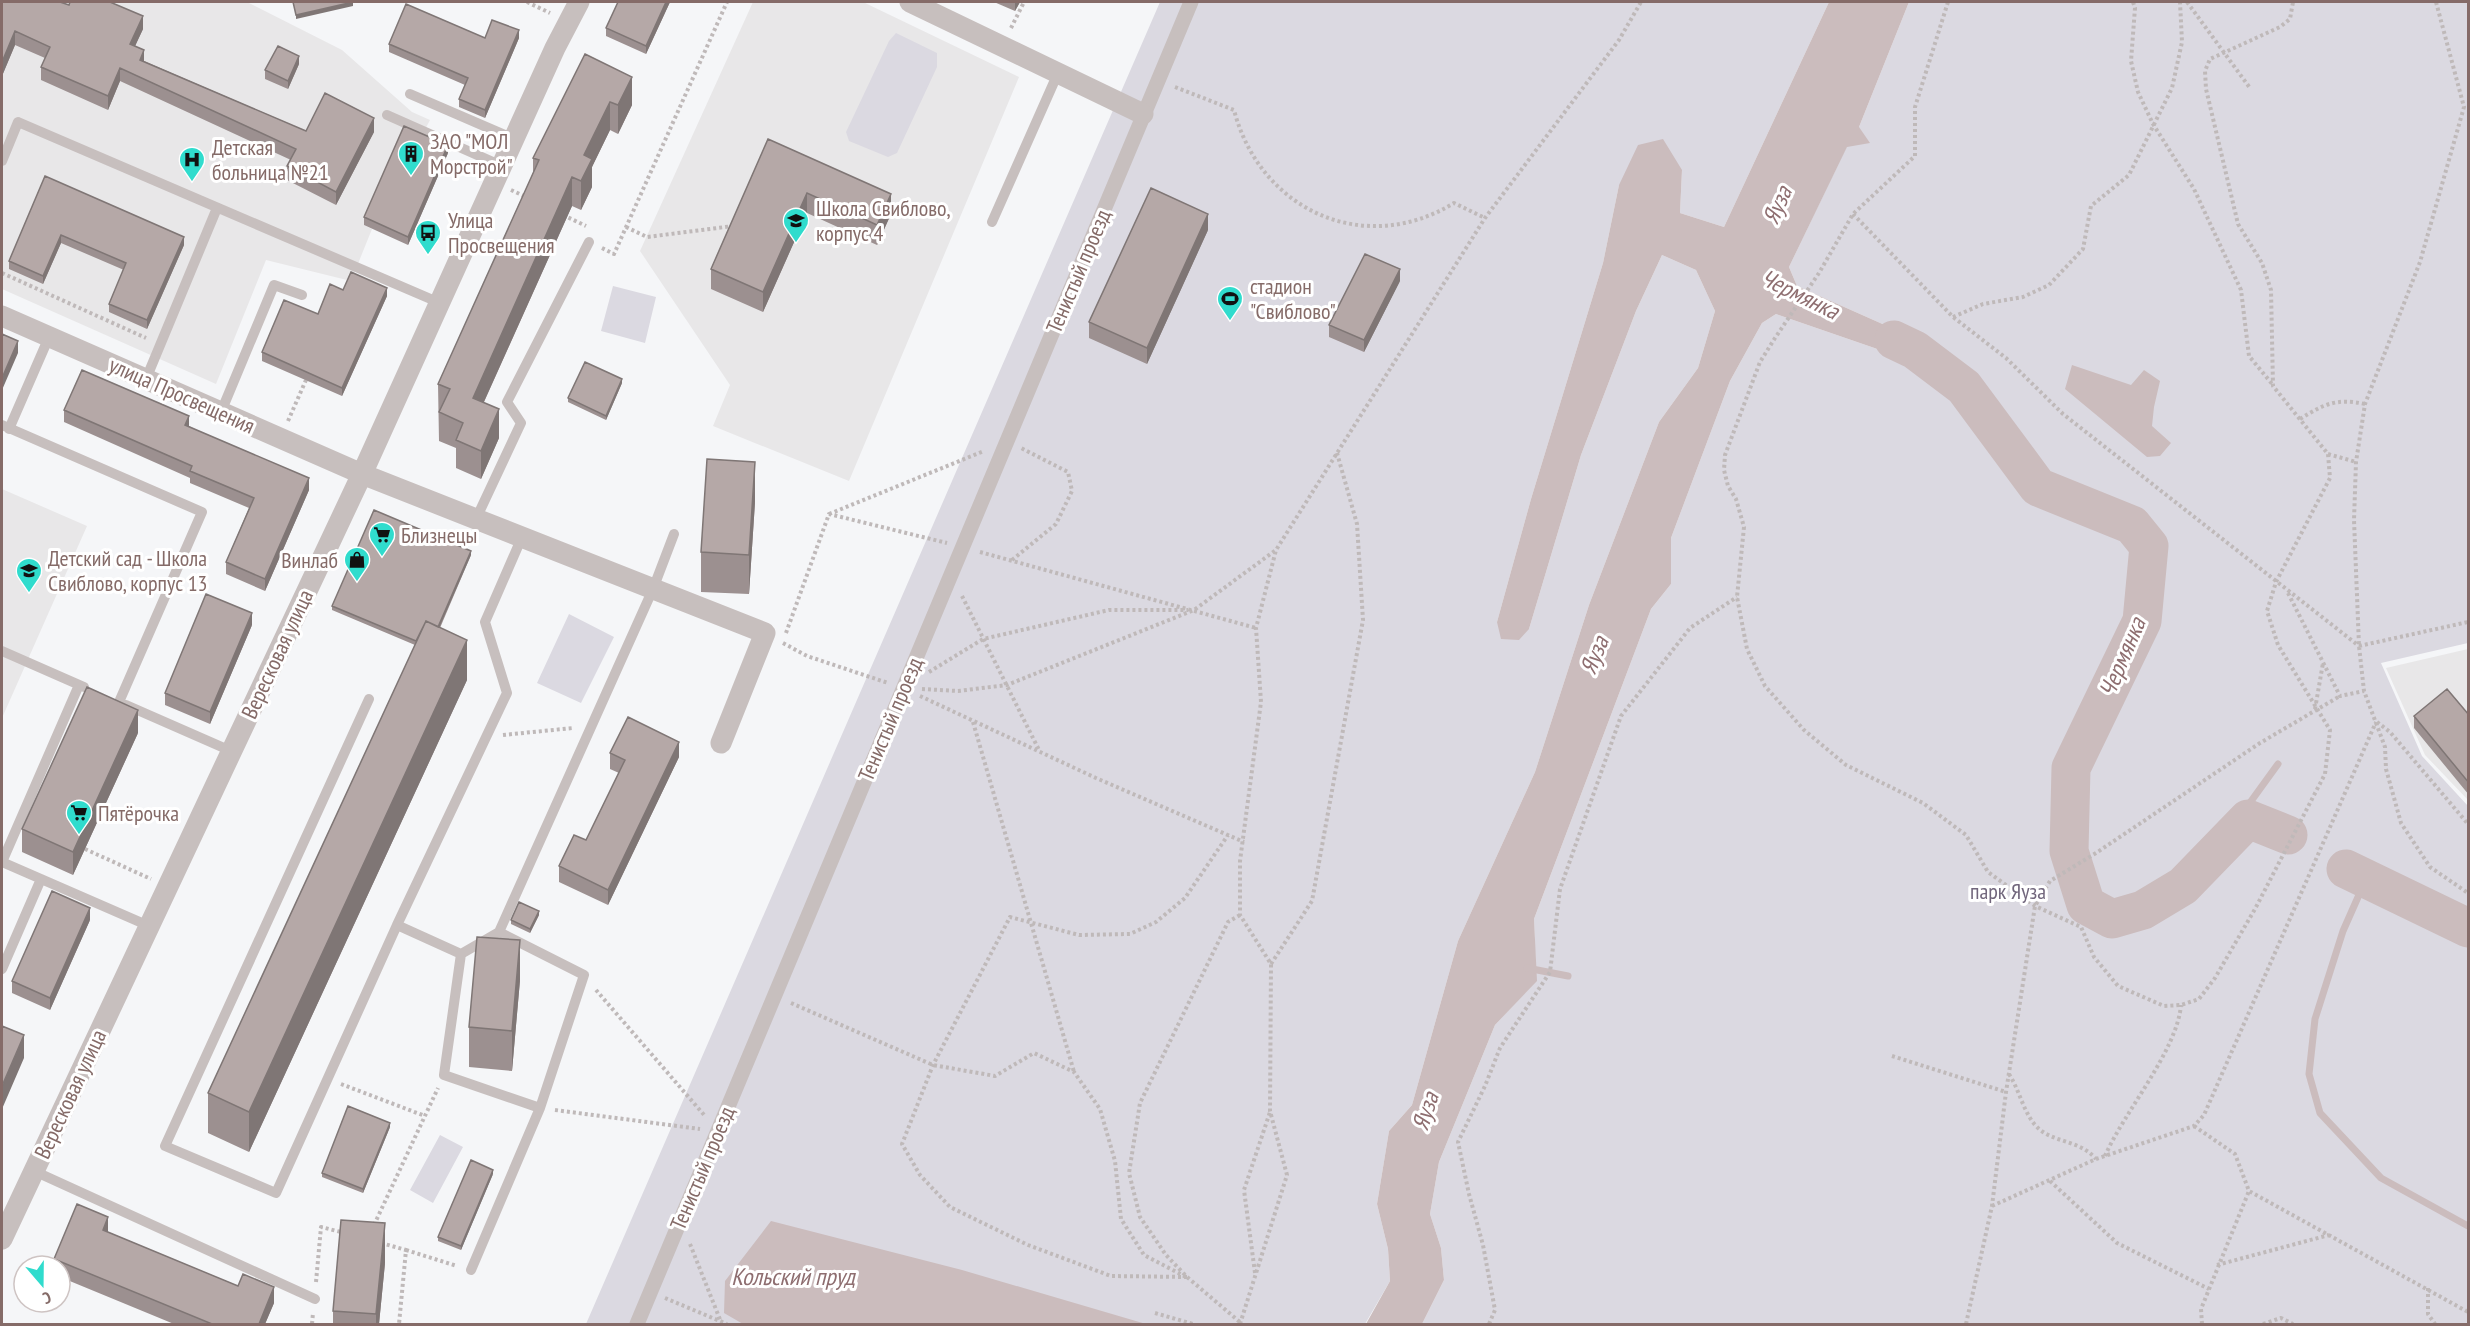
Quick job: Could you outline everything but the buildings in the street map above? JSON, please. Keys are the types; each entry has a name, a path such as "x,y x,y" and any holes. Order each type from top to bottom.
{"street":[{"name":"Вересковая улица","path":"2,1239 362,474 514,139 579,2"},
{"path":"910,2 932,6 1002,46 1143,114"},
{"name":"Тенистый проезд","path":"637,1324 1191,2"},
{"name":"улица Просвещения","path":"2,316 362,474 765,633 721,742"}],"lane":[{"path":"992,222 1058,73"},
{"path":"410,94 514,139"},
{"path":"387,115 498,174"},
{"path":"2,161 18,122 440,303"},
{"path":"146,379 217,208"},
{"path":"476,519 521,423 507,402 589,242"},
{"path":"221,412 274,285 302,295"},
{"path":"49,337 5,427 201,512 109,698"},
{"path":"461,954 499,932 653,589 674,534"},
{"path":"369,699 165,1146 276,1193 397,925 507,693 484,622 522,537"},
{"path":"2,651 231,751"},
{"path":"79,685 2,862 149,926"},
{"path":"2,969 41,879"},
{"path":"397,925 461,954"},
{"path":"471,1270 540,1108 584,975 499,932"},
{"path":"461,954 444,1075 540,1108"},
{"path":"34,1171 315,1299"}],"path":[{"path":"556,212 597,231 589,242 614,254 727,2"},
{"path":"1002,46 1024,2"},
{"path":"1240,915 1228,922 1140,1103 1129,1173 1140,1217 1166,1255 1240,1324 1287,1175 1270,1111 1270,963 1240,915 1240,861 1261,702 1256,628 1276,550 1485,218 1619,40 1641,2"},
{"path":"1948,2 1915,107 1915,156 1854,214 1819,273 1775,338 1760,362 1725,455 1724,470 1728,486 1736,499 1744,527 1737,597 1747,648 1765,686 1804,730 1846,765 1923,803 1966,835 1988,872 2035,906 2081,927 2094,957 2118,986 2164,1006 2181,1005 2199,999 2215,978 2255,909 2325,774 2330,730 2315,710 2278,645 2267,611 2276,582 2330,478 2328,454 2250,356 2241,290 2194,189 2153,124 2138,92 2131,61 2135,8 2133,2"},
{"path":"1953,317 1983,304 2023,297 2049,285 2083,249 2091,206 2128,175 2172,88 2182,42 2180,2"},
{"path":"2187,2 2250,88"},
{"path":"2273,386 2271,290 2262,263 2238,224 2206,89 2205,71 2210,59 2280,27 2290,19 2293,2"},
{"path":"2436,2 2464,106 2420,262 2365,405 2356,462 2354,520 2359,646 2364,691 2385,747 2386,769 2401,823 2430,867 2469,893"},
{"path":"1174,87 1234,110 1245,144 1266,176 1280,190 1313,212 1350,224 1389,226 1427,217 1454,203 1485,218"},
{"path":"498,174 535,202"},
{"path":"1854,214 1953,317 2006,358 2062,414 2359,646 2469,622"},
{"path":"626,227 647,237 739,226"},
{"path":"2,273 160,344"},
{"path":"280,438 306,380"},
{"path":"2300,419 2322,405 2346,400 2365,405"},
{"path":"774,650 783,643 829,514 1006,442 1068,472 1072,491 1056,524 1011,561"},
{"path":"1270,963 1312,901 1363,620 1357,524 1337,452"},
{"path":"2328,454 2356,462"},
{"path":"829,514 962,547 1256,628"},
{"path":"903,688 957,691 1007,685 1194,610 1276,550"},
{"path":"951,573 1039,751"},
{"path":"2286,590 2340,696"},
{"path":"1489,1324 1495,1310 1483,1245 1458,1142 1485,1086 1500,1048 1550,972 1560,889 1622,716 1690,628 1737,597"},
{"path":"903,688 983,639 1109,610 1194,610"},
{"path":"783,643 807,656 903,688 1244,842"},
{"path":"2315,710 2323,663"},
{"path":"1966,1324 1992,1206 2006,1092 2035,906 2050,881 2315,710 2340,696 2364,691"},
{"path":"973,721 1074,1072 1100,1109 1115,1161 1120,1219 1144,1255 1187,1277"},
{"path":"2376,721 2390,732 2469,824"},
{"path":"1992,1206 2050,1182 2096,1159 2194,1126 2204,1115 2376,721"},
{"path":"486,737 592,726"},
{"path":"1187,1277 1111,1276 1028,1245 950,1207 920,1175 902,1144 933,1065 1010,917 1078,935 1130,934 1156,922 1185,898 1228,835"},
{"path":"85,849 168,886"},
{"path":"584,975 717,1131"},
{"path":"774,996 933,1065 994,1076 1034,1053 1074,1072"},
{"path":"2104,1157 2161,1058 2180,1018 2181,1005"},
{"path":"1892,1056 2006,1092"},
{"path":"2009,1073 2018,1088 2030,1118 2039,1130 2088,1150 2096,1159"},
{"path":"373,1229 444,1075"},
{"path":"328,1078 424,1116"},
{"path":"540,1108 717,1131"},
{"path":"1255,1276 1244,1190 1270,1111"},
{"path":"2194,1126 2235,1155 2249,1191 2428,1287 2469,1312"},
{"path":"2050,1182 2117,1243 2208,1289"},
{"path":"2202,1324 2201,1309 2208,1289 2249,1191"},
{"path":"681,1219 721,1322"},
{"path":"315,1299 321,1227 349,1234"},
{"path":"2217,1265 2330,1235"},
{"path":"377,1242 471,1270"},
{"path":"399,1324 406,1250"},
{"path":"2428,1287 2428,1314 2435,1324"},
{"path":"650,1292 727,1324"},
{"path":"1155,1313 1193,1324"},
{"path":"2263,1324 2281,1318 2293,1324"},
{"path":"715,1324 721,1322"}],"shaded area":[{"name":"Детская больница №21","path":"2,2 247,2 342,50 412,112 430,120 419,141 364,225 372,229 351,281 266,260 216,384 2,289"},
{"name":"Школа Свиблово, корпус 4","path":"753,2 863,2 1019,77 849,481 713,426 730,385 640,251"},
{"name":"Детский сад - Школа Свиблово, корпус 13","path":"2,489 87,526 2,718"},
{"path":"2468,649 2468,800 2425,755 2386,668"}],"green space":[{"path":"1160,2 1829,2 1724,227 1680,213 1682,170 1619,185 1603,263 1531,499 1497,622 1529,629 1581,455 1636,311 1662,255 1696,270 1715,311 1698,368 1659,422 1589,605 1535,772 1458,941 1412,1105 1389,1131 1377,1204 1388,1249 1390,1281 1365,1324 586,1324"},
{"name":"парк Яуза","path":"1909,2 2468,2 2468,643 2381,663 2422,756 2468,806 2468,1324 1422,1324 1444,1280 1441,1248 1430,1214 1439,1162 1495,1025 1536,981 1534,919 1651,609 1671,584 1671,538 1730,381 1762,323 1776,314 1886,352 1953,382 1896,330 1797,286 1789,267 1847,146 1859,127"},
{"path":"896,33 937,53 937,67 897,153 888,157 849,141 846,132 889,41"},
{"path":"613,286 656,297 645,343 601,331"},
{"path":"569,614 614,637 581,703 537,683"},
{"path":"440,1135 463,1147 433,1203 410,1190"}],"water":[{"name":"Яуза","path":"1829,2 1909,2 1859,127 1870,143 1847,147 1789,267 1797,286 1896,330 1956,383 1886,352 1776,314 1762,323 1730,381 1671,538 1671,584 1651,609 1534,919 1537,981 1495,1025 1439,1162 1430,1214 1441,1248 1444,1280 1422,1324 1366,1324 1390,1281 1388,1249 1377,1204 1389,1131 1412,1105 1458,941 1535,772 1589,605 1659,422 1698,368 1715,311 1696,270 1662,255 1636,311 1581,455 1529,629 1519,640 1501,639 1497,622 1531,499 1603,263 1619,185 1638,145 1663,139 1682,170 1680,213 1724,227"},
{"path":"2072,365 2131,385 2144,370 2160,381 2152,426 2171,443 2160,456 2147,457 2065,389"},
{"name":"Кольский пруд","path":"771,1221 962,1270 1146,1324 743,1324 724,1313 725,1281"}],"waterway":[{"name":"Чермянка","path":"1894,340 1915,350 1964,387 2038,487 2132,525 2149,546 2142,621 2071,768 2069,851 2086,905 2112,919 2143,910 2183,886 2248,819 2288,835"},
{"path":"2248,819 2249,804 2278,764"},
{"name":"Чермянка","path":"2346,869 2468,928"},
{"path":"2366,879 2343,931 2315,1019 2309,1074 2320,1113 2381,1178 2468,1226"},
{"path":"1527,968 1568,976"}],"place":[{"name":"ЗАО \"МОЛ Морстрой\"","path":"411,177"},
{"name":"Детская больница №21","path":"192,183"},
{"name":"Школа Свиблово, корпус 4","path":"796,244"},
{"name":"Улица Просвещения","path":"428,256"},
{"name":"стадион \"Свиблово\"","path":"1230,322"},
{"name":"Близнецы","path":"382,558"},
{"name":"Винлаб","path":"357,583"},
{"name":"Детский сад - Школа Свиблово, корпус 13","path":"29,594"},
{"name":"Пятёрочка","path":"79,836"}]}
